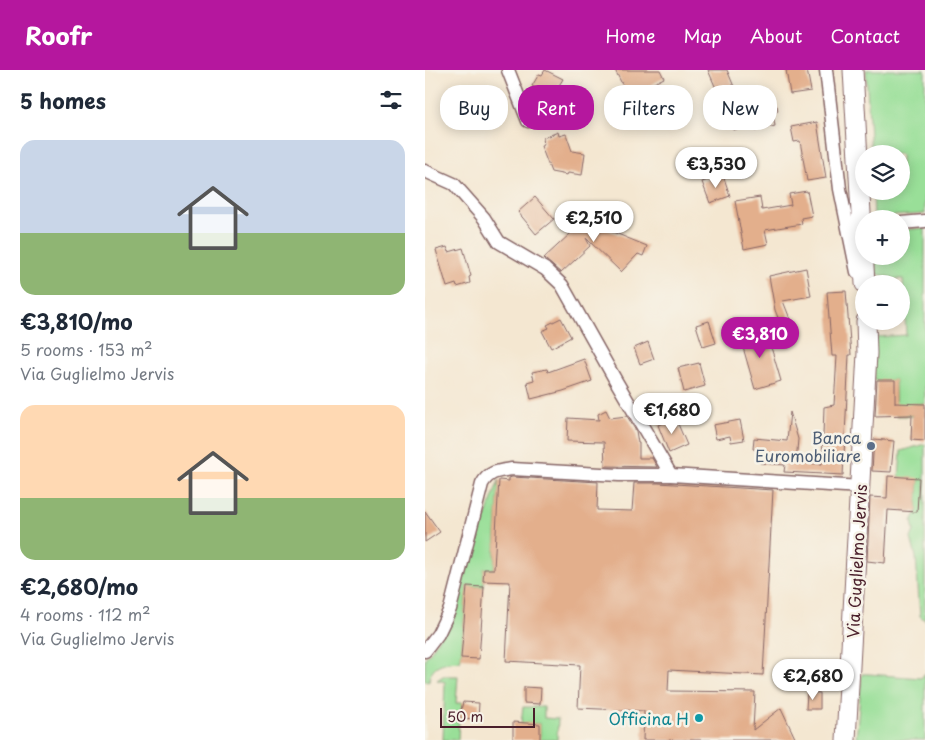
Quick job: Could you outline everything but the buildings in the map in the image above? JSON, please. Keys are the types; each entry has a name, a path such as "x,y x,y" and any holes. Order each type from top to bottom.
{"main road":[{"path":"853,70 862,210"},
{"name":"Via Guglielmo Jervis","path":"846,740 861,487 866,330"}],"street":[{"path":"508,70 518,96"},
{"path":"826,70 840,189 857,275"},
{"path":"425,171 454,184 484,218 499,242 545,270 562,285 671,475"},
{"path":"910,222 925,221"},
{"path":"425,651 438,634 450,609 482,484 489,475 497,471 512,469 619,475 671,475 861,487"}],"green space":[{"path":"866,70 925,70 925,214 910,215 910,210 874,210 873,200 910,200 910,145 870,145"},
{"path":"925,228 925,404 912,404 912,416 896,416 895,380 874,381 875,337 906,335 906,330 910,330 910,275 881,275 874,273 874,265 910,265 910,229"},
{"path":"925,444 925,620 920,616 916,557 911,538 914,531 912,521 917,512 919,479 899,477 901,451"},
{"path":"499,480 494,569 484,569 484,587 467,586 460,661 449,662 436,667 430,675 429,681 425,681 425,658 432,650 454,611 471,556"},
{"path":"925,673 925,740 856,740 862,674 921,678"},
{"path":"443,676 458,676 456,703 463,703 459,718 458,740 443,740 445,682 437,680"},
{"path":"523,707 544,707 544,718 558,719 557,740 540,740 540,724 521,723"}],"place":[{"name":"Banca Euromobiliare","path":"871,446"},
{"name":"Officina H","path":"699,718"}]}
